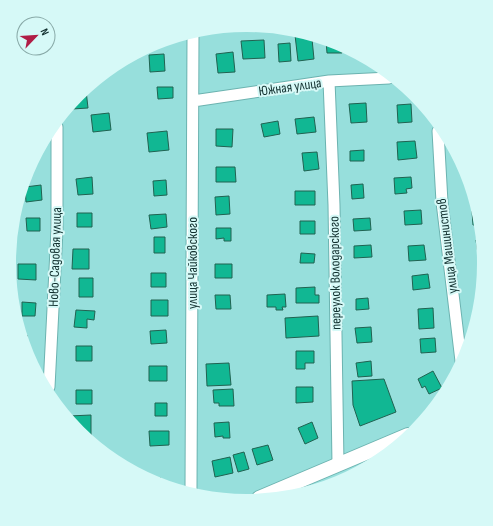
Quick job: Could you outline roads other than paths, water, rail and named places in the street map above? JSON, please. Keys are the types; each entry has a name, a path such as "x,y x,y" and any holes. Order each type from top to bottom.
{"main road":[{"path":"272,492 392,442"}],"street":[{"name":"улица Чайковского","path":"191,487 193,39"},
{"name":"Южная улица","path":"193,101 329,81 385,78"},
{"name":"переулок Володарского","path":"329,81 334,205 338,464"},
{"name":"Ново-Садовая улица","path":"49,382 57,230 57,132"},
{"name":"улица Машинистов","path":"438,135 442,202 460,350"}]}
